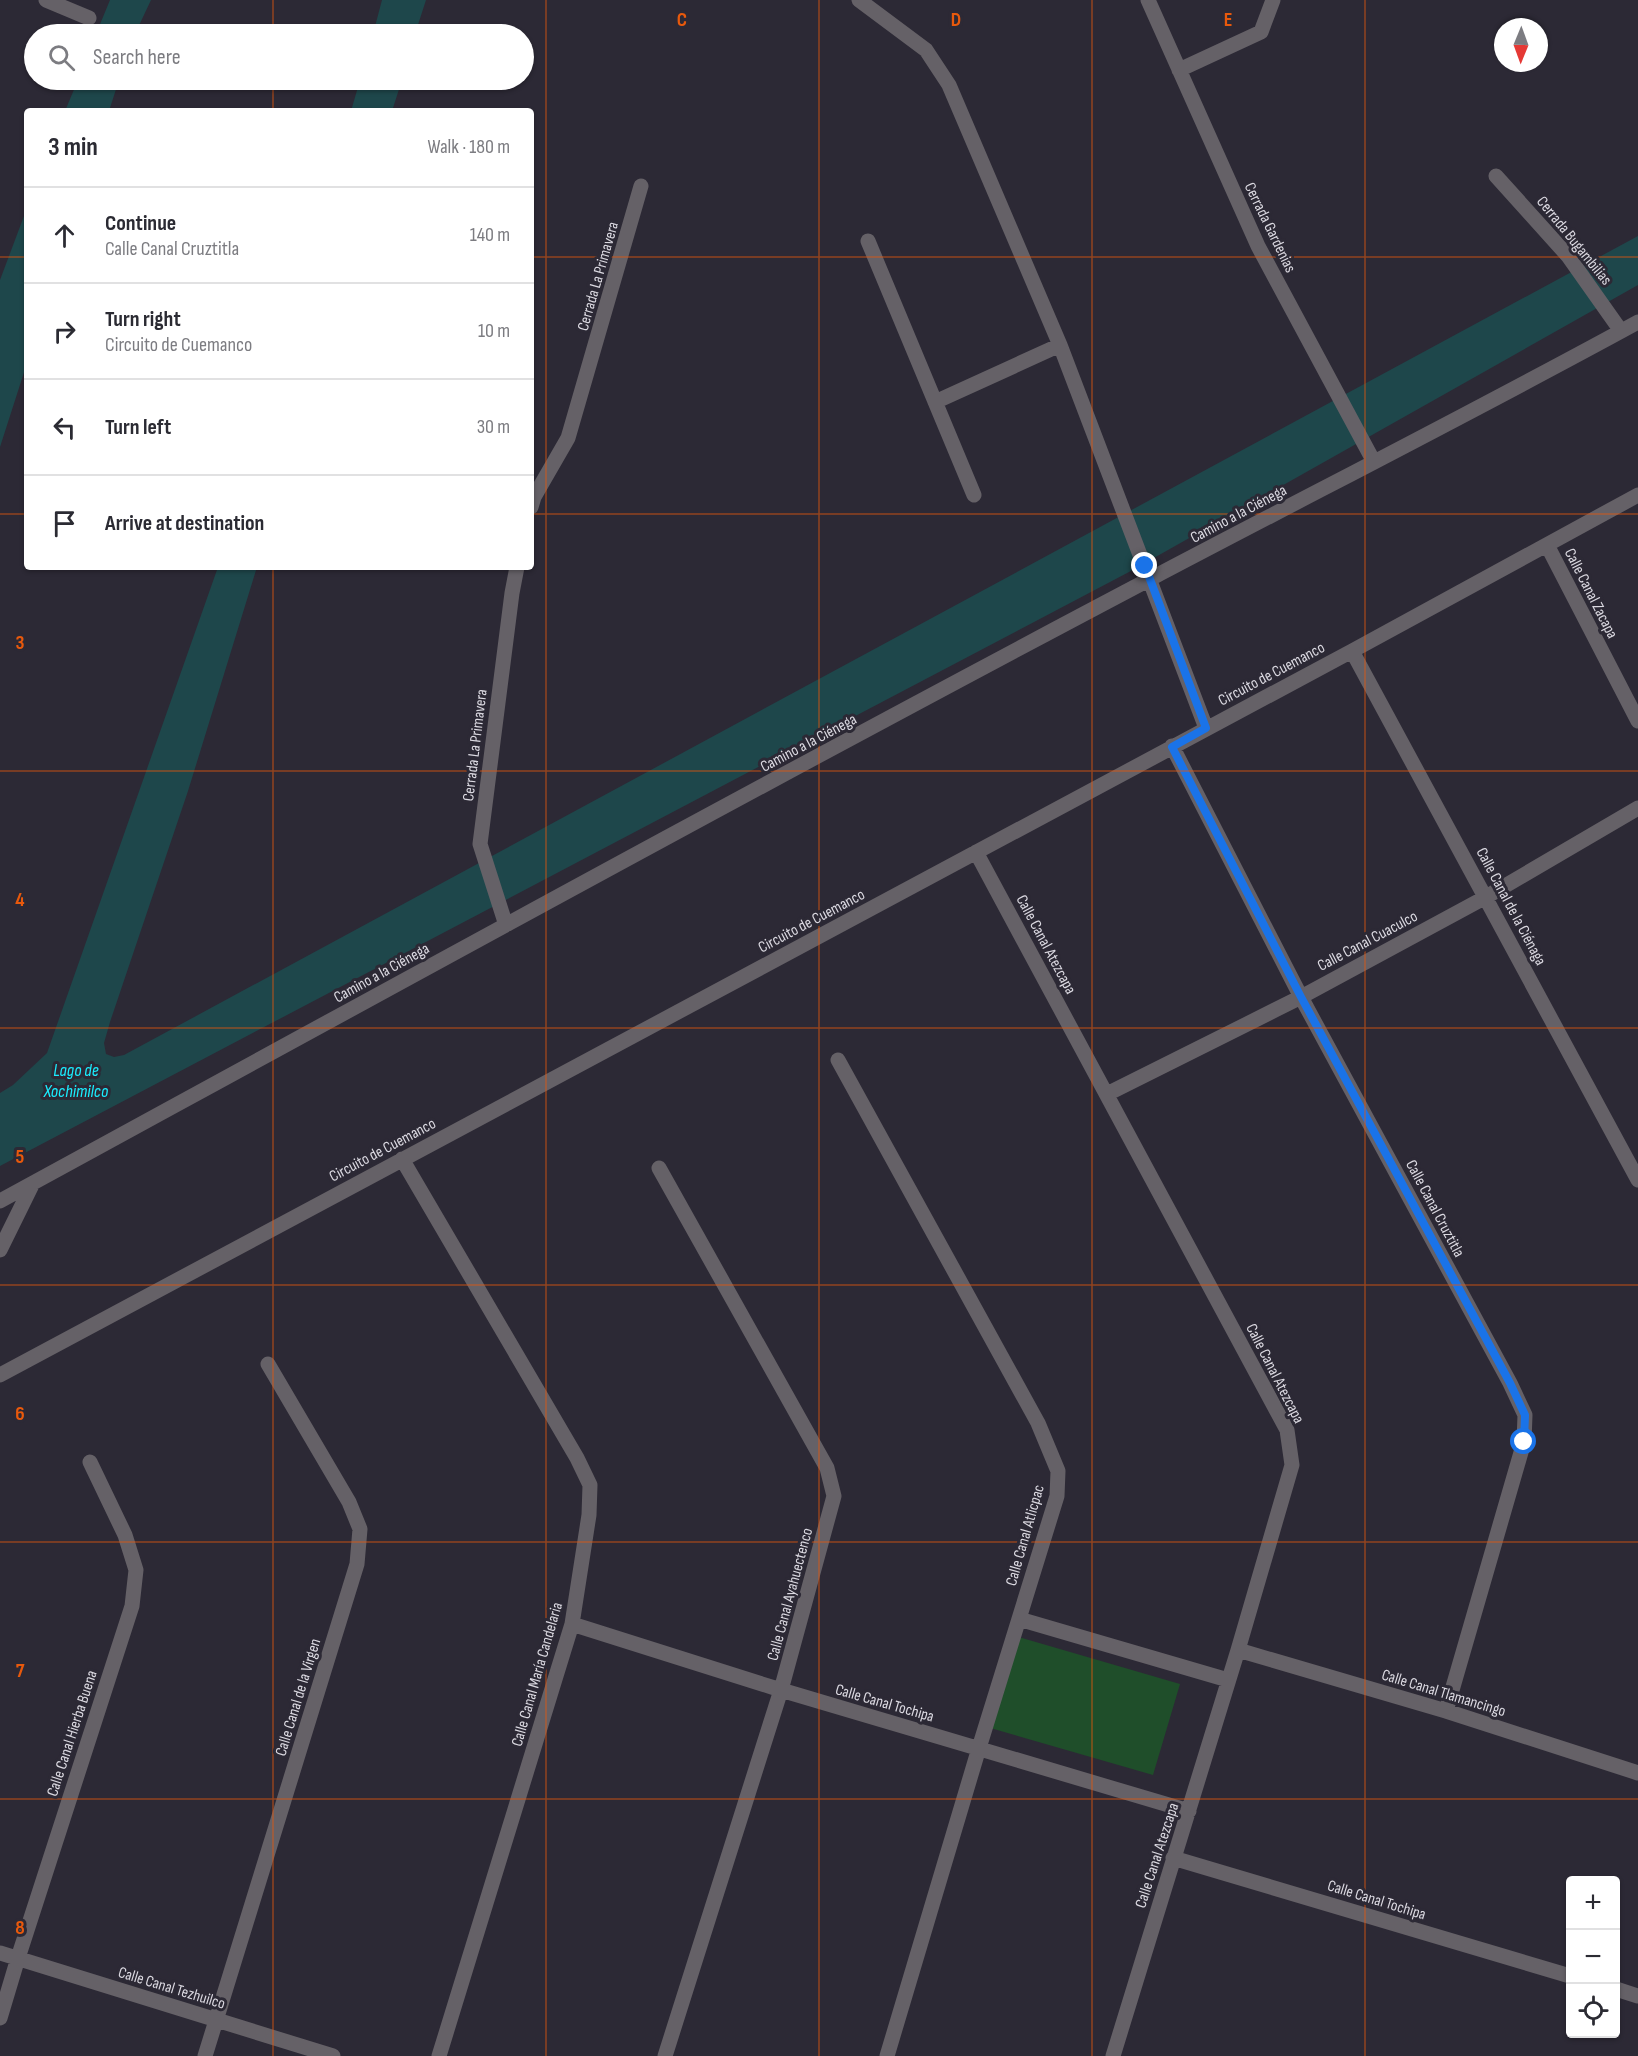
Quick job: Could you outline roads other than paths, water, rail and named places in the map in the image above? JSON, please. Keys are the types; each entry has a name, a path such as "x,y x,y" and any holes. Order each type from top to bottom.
{"street":[{"path":"46,0 88,18"},
{"path":"859,0 926,50 949,85 1060,345 1206,728"},
{"name":"Cerrada Gardenias","path":"1148,0 1258,246 1373,460"},
{"path":"1179,70 1261,32 1273,0"},
{"name":"Cerrada Bugambilias","path":"1497,176 1568,256 1621,331"},
{"name":"Cerrada La Primavera","path":"534,497 568,438 641,186"},
{"path":"868,241 974,495"},
{"name":"Camino a la Ciénega","path":"0,1201 506,921 1148,573 1568,361 1638,321"},
{"path":"935,402 1060,345"},
{"name":"Circuito de Cuemanco","path":"0,1375 1352,651 1638,495"},
{"name":"Calle Canal Zacapa","path":"1547,545 1638,721"},
{"name":"Cerrada La Primavera","path":"506,921 480,844 516,570"},
{"name":"Calle Canal de la Ciénaga","path":"1352,651 1638,1180"},
{"name":"Calle Canal Cruztitla","path":"1172,747 1301,997 1499,1362 1525,1415 1524,1442 1446,1711"},
{"name":"Calle Canal Cuaculco","path":"1107,1094 1301,997 1486,897 1638,808"},
{"name":"Calle Canal Atezcapa","path":"976,852 1287,1430 1292,1465 1238,1650 1113,2056"},
{"name":"Calle Canal Atlicpac","path":"838,1059 1038,1423 1058,1471 1057,1496 887,2056"},
{"name":"Calle Canal María Candelaria","path":"402,1159 577,1458 590,1485 589,1515 572,1624 439,2056"},
{"name":"Calle Canal Ayahuectenco","path":"659,1168 827,1468 834,1496 781,1690 665,2056"},
{"path":"0,1250 6,1242 33,1183"},
{"name":"Calle Canal de la Virgen","path":"205,2056 357,1564 360,1530 349,1502 268,1364"},
{"name":"Calle Canal Hierba Buena","path":"0,2018 132,1605 136,1570 125,1535 90,1462"},
{"path":"1019,1618 1228,1680"},
{"name":"Calle Canal Tochipa","path":"572,1624 781,1690 1189,1811"},
{"name":"Calle Canal Tlamancingo","path":"1238,1650 1636,1767"},
{"name":"Calle Canal Tochipa","path":"1173,1858 1566,1975"},
{"name":"Calle Canal Tezhuilco","path":"0,1953 333,2056"},
{"path":"1620,1990 1638,1996"}],"water":[{"path":"110,0 151,0 140,24 100,24"},
{"path":"382,0 426,0 418,24 376,24"},
{"path":"74,90 116,90 110,108 66,108"},
{"path":"357,90 399,90 393,108 352,108"},
{"path":"24,216 24,372 0,447 0,280"},
{"name":"Lago de Xochimilco","path":"1638,236 1638,285 1129,572 0,1166 0,1093 13,1085 47,1053 217,570 256,570 188,791 104,1043 106,1054 114,1057 124,1055"}]}
